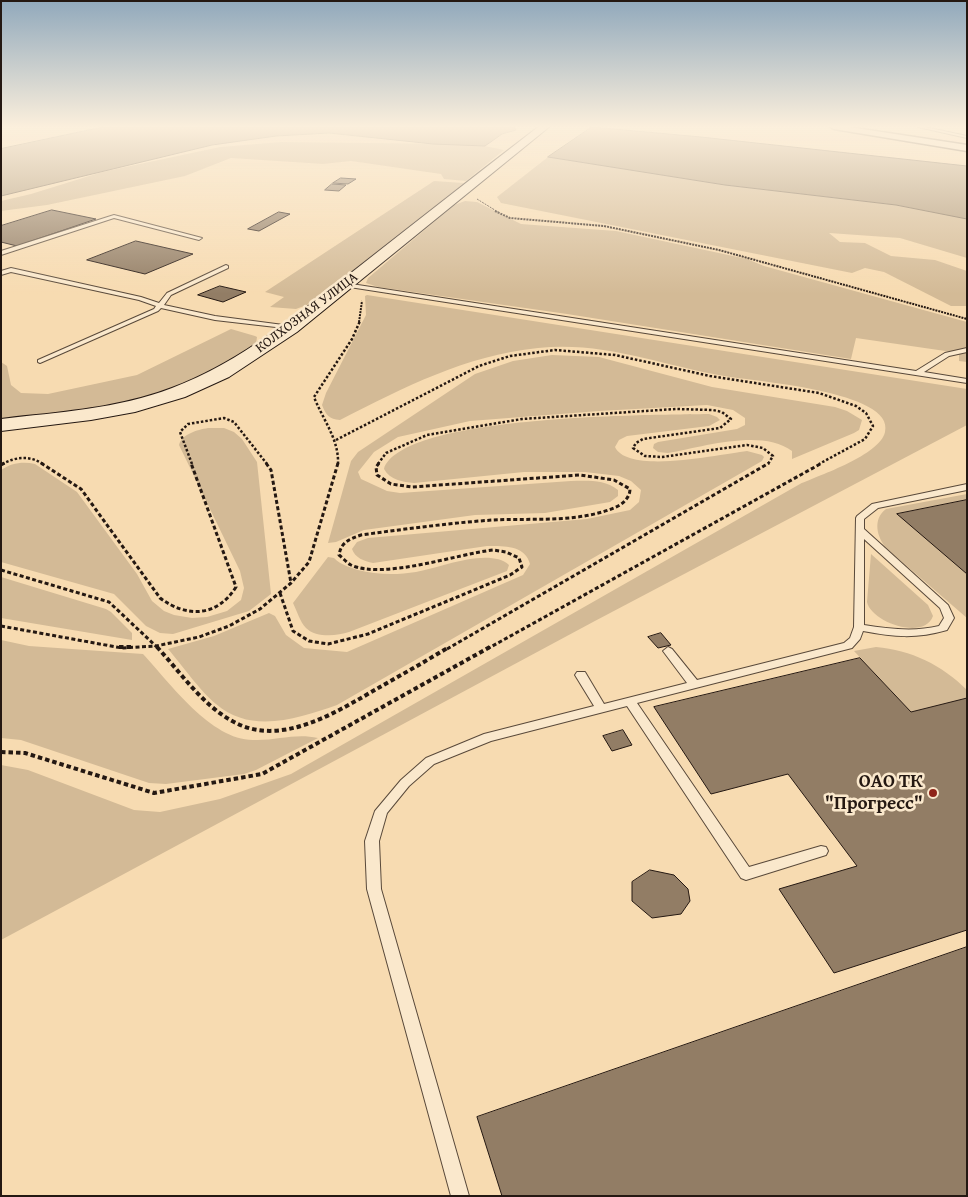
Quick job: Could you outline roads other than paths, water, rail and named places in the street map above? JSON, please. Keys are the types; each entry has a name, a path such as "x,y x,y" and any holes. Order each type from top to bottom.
{"main road":[{"name":"КОЛХОЗНАЯ УЛИЦА","path":"1,425 93,414 178,393 256,352 351,286 471,183"}],"lane":[{"path":"3,251 114,216 199,238"},
{"path":"40,361 156,310 169,294 226,267"},
{"path":"1,273 11,270 141,299 159,306 203,316 291,328"},
{"path":"351,286 967,381"},
{"path":"918,373 947,354 967,350"},
{"path":"460,1196 374,889 372,842 381,811 405,783 430,761 488,736 848,646 855,639 859,627 860,518 875,506 967,487"},
{"path":"859,627 900,634 922,634 943,628 949,618 944,606 861,531"},
{"path":"668,651 695,685"},
{"path":"581,675 601,708"},
{"path":"630,701 746,874 821,851"}],"place":[{"name":"ОАО ТК \"Прогресс\"","path":"933,793"}]}
